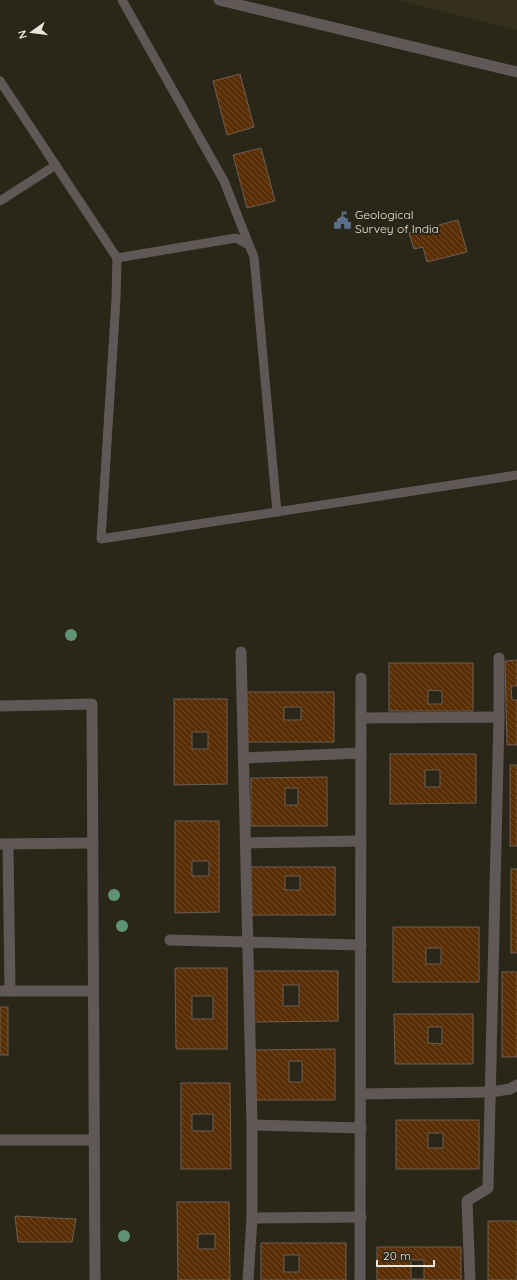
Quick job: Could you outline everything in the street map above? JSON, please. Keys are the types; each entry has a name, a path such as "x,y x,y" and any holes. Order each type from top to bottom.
{"street":[{"path":"219,0 517,72"},
{"path":"241,652 252,1125 252,1218 248,1280"},
{"path":"470,1280 467,1201 488,1188 499,717 499,658"},
{"path":"360,1280 361,678"},
{"path":"0,706 92,704 95,1280"},
{"path":"361,718 499,717"},
{"path":"243,758 361,753"},
{"path":"246,843 361,841"},
{"path":"93,844 4,844 5,991 93,991"},
{"path":"170,940 361,945"},
{"path":"361,1094 491,1092 515,1089"},
{"path":"252,1125 361,1128"},
{"path":"0,1140 94,1140"},
{"path":"252,1218 361,1217"}],"lane":[{"path":"122,0 224,181 254,257 277,512"},
{"path":"0,81 117,258 101,539 517,475"},
{"path":"0,201 56,165"},
{"path":"117,258 236,238 250,245"}],"shaded area":[{"path":"397,0 517,0 517,30"}],"building":[{"path":"240,74 254,127 227,135 213,81"},
{"path":"261,148 275,201 247,208 233,155"},
{"path":"458,220 467,252 427,262 423,247 414,249 409,233"},
{"path":"517,660 517,686 511,686 512,700 517,700 517,745 507,745 505,661"},
{"path":"389,663 473,663 473,711 389,711","holes":["428,690 442,691 442,704 428,704"]},
{"path":"246,692 334,692 334,742 247,742","holes":["284,707 301,707 301,720 284,720"]},
{"path":"174,699 227,699 227,784 174,785","holes":["192,732 208,732 208,749 192,749"]},
{"path":"390,754 476,754 476,803 390,804","holes":["425,770 440,770 440,787 425,787"]},
{"path":"510,765 517,765 517,846 510,846"},
{"path":"327,777 327,826 251,826 251,778","holes":["285,788 298,788 298,805 285,805"]},
{"path":"175,821 219,821 219,912 175,913","holes":["192,861 209,861 209,876 192,876"]},
{"path":"250,867 335,867 335,915 251,915","holes":["285,876 300,876 300,890 285,890"]},
{"path":"511,869 517,869 517,953 511,953"},
{"path":"393,927 479,927 479,982 393,982","holes":["426,948 441,948 441,964 426,964"]},
{"path":"175,968 227,968 227,1049 176,1049","holes":["192,996 213,996 213,1019 192,1019"]},
{"path":"252,971 338,971 338,1021 252,1022","holes":["283,985 299,985 299,1006 283,1006"]},
{"path":"502,972 517,972 517,1057 502,1057"},
{"path":"0,1007 8,1007 8,1055 0,1055"},
{"path":"394,1014 473,1014 473,1064 395,1064","holes":["428,1027 442,1027 442,1044 428,1043"]},
{"path":"335,1049 335,1100 256,1100 255,1050","holes":["289,1061 302,1061 302,1082 289,1082"]},
{"path":"181,1083 230,1083 231,1169 181,1169","holes":["192,1114 213,1114 213,1131 192,1131"]},
{"path":"396,1120 479,1120 479,1169 396,1169","holes":["428,1133 443,1133 443,1148 428,1148"]},
{"path":"177,1202 229,1202 230,1280 178,1280","holes":["198,1234 215,1234 215,1249 198,1249"]},
{"path":"15,1216 76,1219 72,1242 18,1242"},
{"path":"488,1221 517,1221 517,1280 488,1280"},
{"path":"261,1243 346,1243 346,1280 261,1280","holes":["284,1255 299,1255 299,1272 284,1272"]},
{"path":"377,1247 461,1247 461,1280 377,1280","holes":["411,1260 424,1260 424,1279 411,1279"]}],"place":[{"name":"Geological Survey of India","path":"342,221"}]}
